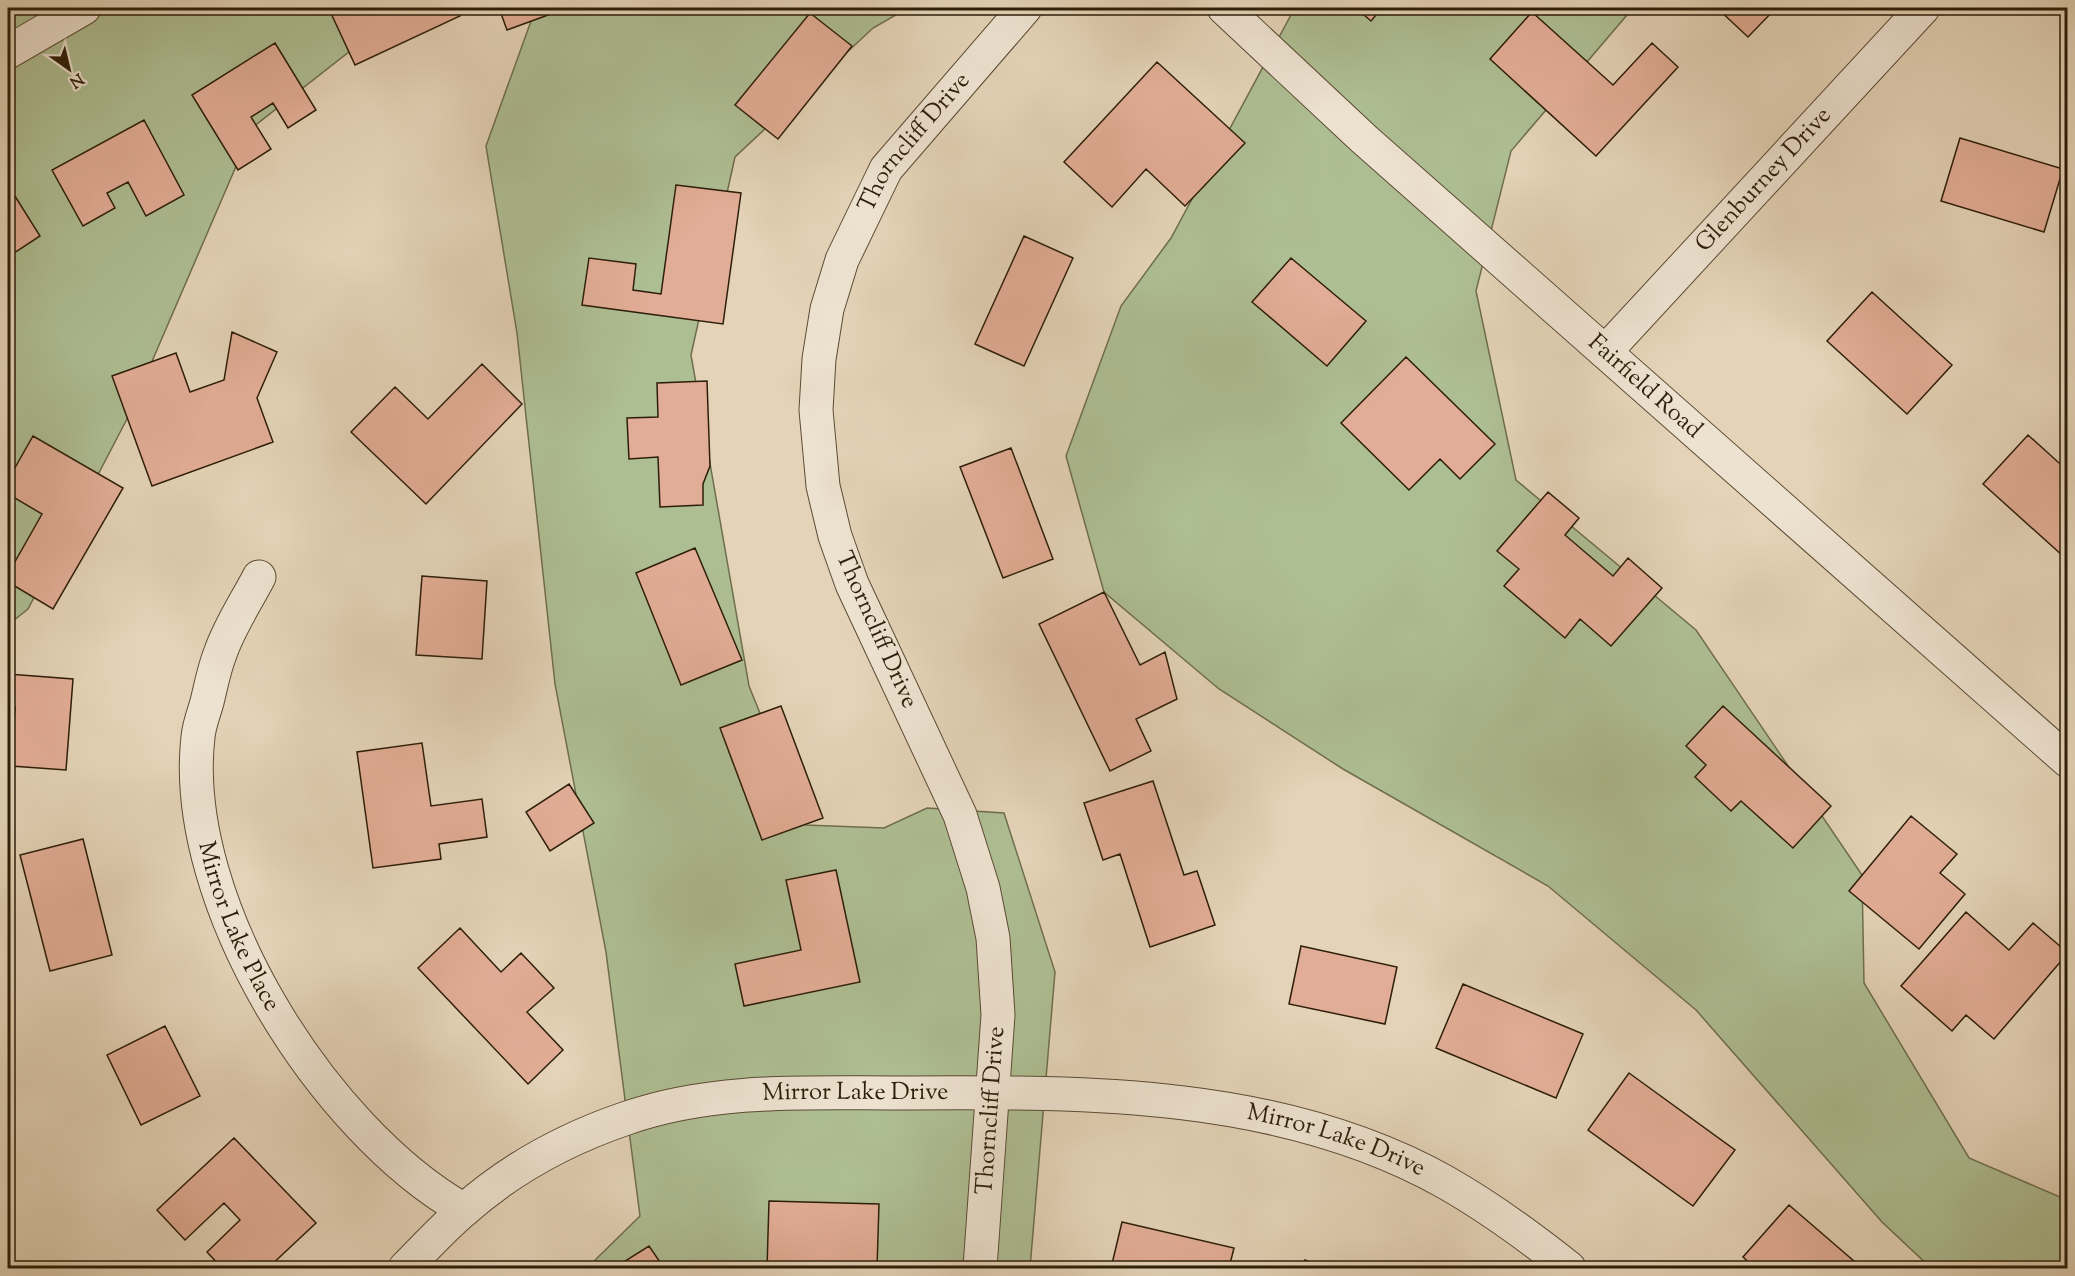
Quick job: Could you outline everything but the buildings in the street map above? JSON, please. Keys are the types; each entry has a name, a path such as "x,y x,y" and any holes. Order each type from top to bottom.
{"street":[{"path":"8,52 84,8"},
{"name":"Thorncliff Drive","path":"980,1269 998,1015 993,938 983,888 960,815 852,584 838,545 823,486 816,410 819,359 827,309 842,260 886,169 1025,8"},
{"name":"Fairfield Road","path":"1224,8 1364,139 2067,761"},
{"name":"Glenburney Drive","path":"1605,352 1923,8"},
{"name":"Mirror Lake Place","path":"259,577 220,653 198,736 198,794 204,844 217,894 247,964 286,1030 331,1091 382,1147 441,1197 464,1210"},
{"name":"Mirror Lake Drive","path":"405,1269 464,1210 514,1172 558,1147 628,1117 703,1099 753,1093 994,1092 1100,1095 1227,1108 1301,1125 1374,1149 1443,1181 1508,1221 1569,1269"}],"green space":[{"path":"8,8 405,8 253,127 128,417 28,609 8,625"},
{"path":"566,8 908,8 873,28 735,157 691,355 749,686 805,825 884,828 927,808 1004,813 1055,972 1030,1268 587,1268 640,1216 606,952 555,684 517,333 486,146 531,21"},
{"path":"1289,8 1633,8 1511,151 1476,291 1516,480 1696,630 1862,875 1864,983 1969,1158 2067,1200 2067,1268 1931,1268 1882,1222 1696,1010 1548,886 1343,769 1219,689 1104,592 1066,456 1121,306 1171,238 1292,13"}]}
